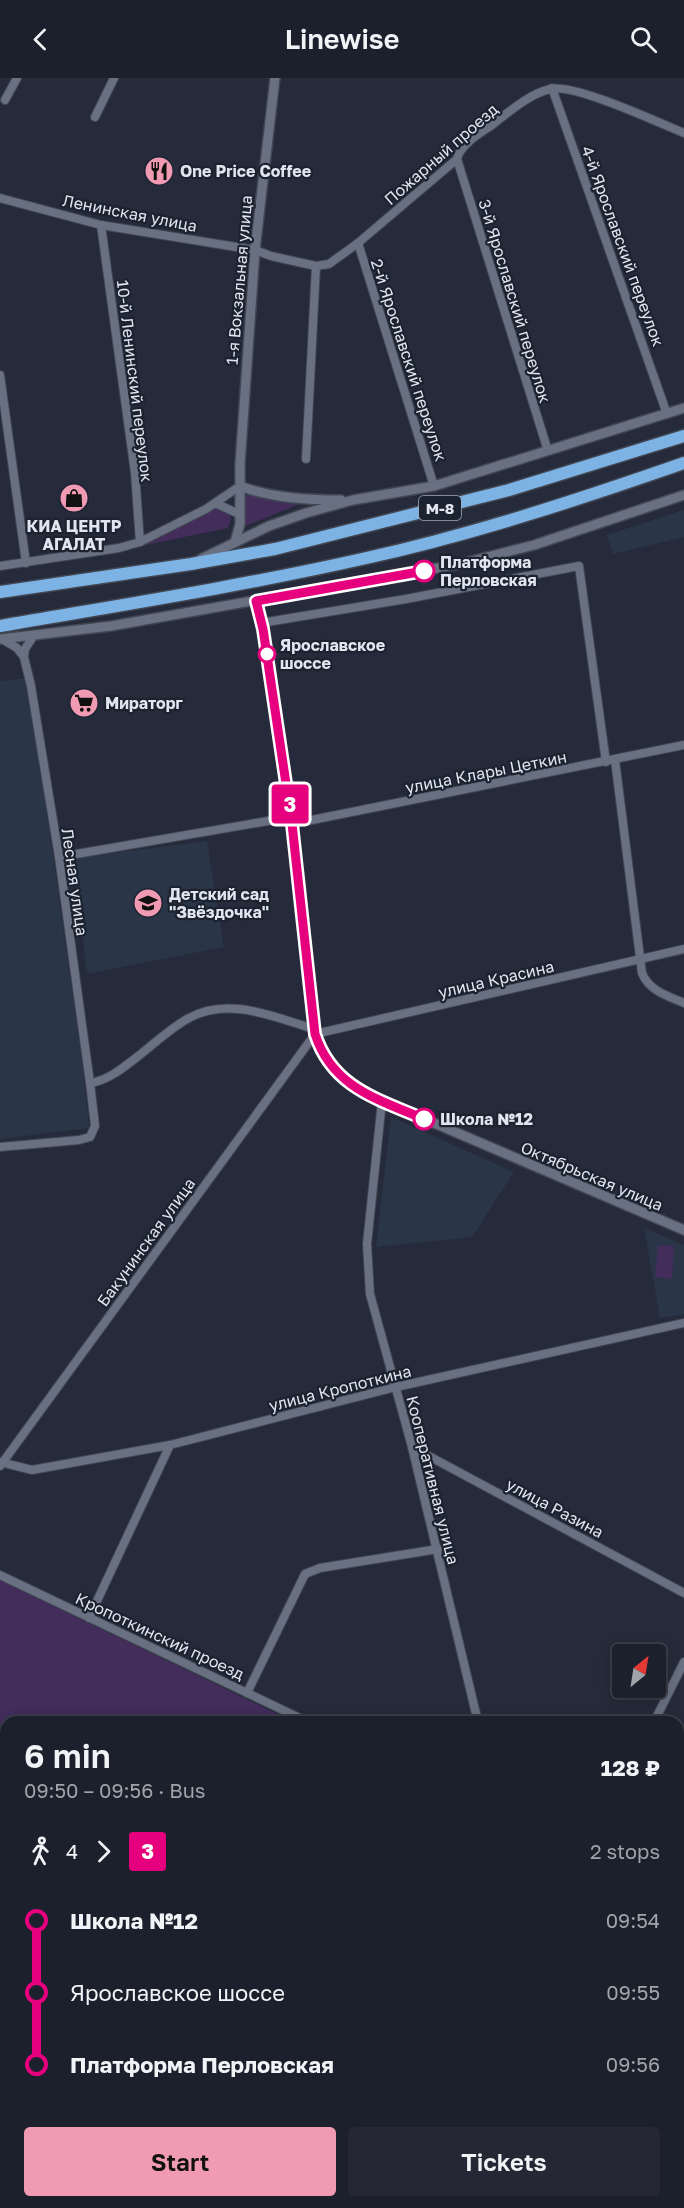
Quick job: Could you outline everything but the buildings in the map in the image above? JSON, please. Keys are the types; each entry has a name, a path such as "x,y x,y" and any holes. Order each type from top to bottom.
{"highway":[{"name":"М-8","path":"0,592 191,564 275,549 399,519 558,476 684,436"},
{"name":"М-8","path":"0,626 256,583 365,559 513,519 684,463"}],"street":[{"path":"5,100 17,78"},
{"path":"96,117 114,78"},
{"name":"1-я Вокзальная улица","path":"235,542 239,534 255,250 275,78"},
{"path":"552,88 575,89 684,133"},
{"name":"Пожарный проезд","path":"316,266 329,264 357,243 457,159 459,152 479,134 539,93 552,88"},
{"name":"4-й Ярославский переулок","path":"552,88 668,414"},
{"name":"3-й Ярославский переулок","path":"457,159 548,451"},
{"name":"Ленинская улица","path":"0,198 101,225 255,250"},
{"name":"10-й Ленинский переулок","path":"101,225 135,473 140,542"},
{"name":"2-й Ярославский переулок","path":"357,243 434,486"},
{"path":"255,250 316,266 306,459"},
{"path":"0,375 27,563"},
{"path":"191,564 269,526 353,500 434,486 684,408"},
{"path":"0,566 119,548 140,542 215,503 240,486 262,492 314,500 353,500"},
{"path":"1,639 111,626 460,564 534,545 684,495"},
{"path":"215,503 239,514"},
{"path":"261,623 406,599 579,566 606,762"},
{"name":"Октябрьская улица","path":"256,601 292,821 314,1031 320,1051 335,1072 346,1082 382,1101 684,1230"},
{"path":"24,657 25,648 34,635"},
{"path":"1,639 11,643 24,657"},
{"name":"Лесная улица","path":"24,657 31,686 58,857 90,1083"},
{"name":"улица Клары Цеткин","path":"58,857 292,821 606,762 684,745"},
{"path":"615,760 639,960 645,981 650,987 684,1003"},
{"name":"улица Красина","path":"90,1083 108,1078 188,1018 205,1011 226,1008 241,1009 314,1031 684,949"},
{"name":"Бакунинская улица","path":"1,1464 314,1031"},
{"path":"0,1147 90,1137 95,1126 90,1083"},
{"name":"Кооперативная улица","path":"382,1101 368,1254 370,1294 438,1549 477,1716"},
{"name":"улица Кропоткина","path":"1,1464 32,1470 170,1445 396,1387 684,1323"},
{"path":"89,1618 170,1445"},
{"name":"улица Разина","path":"412,1447 684,1593"},
{"path":"247,1693 305,1574 320,1568 438,1549"},
{"name":"Кропоткинский проезд","path":"0,1575 295,1716"},
{"path":"657,1716 684,1662"}],"shaded area":[{"path":"250,493 307,501 243,527 242,499"},
{"path":"216,508 229,511 231,519 228,528 141,546"},
{"path":"684,510 684,537 613,554 607,535"},
{"path":"28,678 83,1070 89,1128 0,1139 0,681"},
{"name":"Детский сад \"Звёздочка\"","path":"207,841 224,947 87,974 73,858"},
{"name":"Школа №12","path":"391,1117 514,1172 472,1237 376,1247"},
{"path":"644,1228 684,1245 684,1314 660,1318"},
{"path":"658,1245 674,1246 672,1279 655,1277"},
{"path":"0,1580 282,1716 0,1716"}],"bus line":[{"name":"3","path":"424,571 256,601 263,629 291,817 308,983 315,1034 320,1051 335,1072 346,1082 362,1092 424,1119"}],"place":[{"name":"One Price Coffee","path":"159,171"},
{"name":"КИА ЦЕНТР АГАЛАТ","path":"74,498"},
{"name":"Платформа Перловская","path":"424,571"},
{"name":"Ярославское шоссе","path":"267,654"},
{"name":"Мираторг","path":"84,703"},
{"name":"Детский сад \"Звёздочка\"","path":"148,903"},
{"name":"Школа №12","path":"424,1119"}]}
